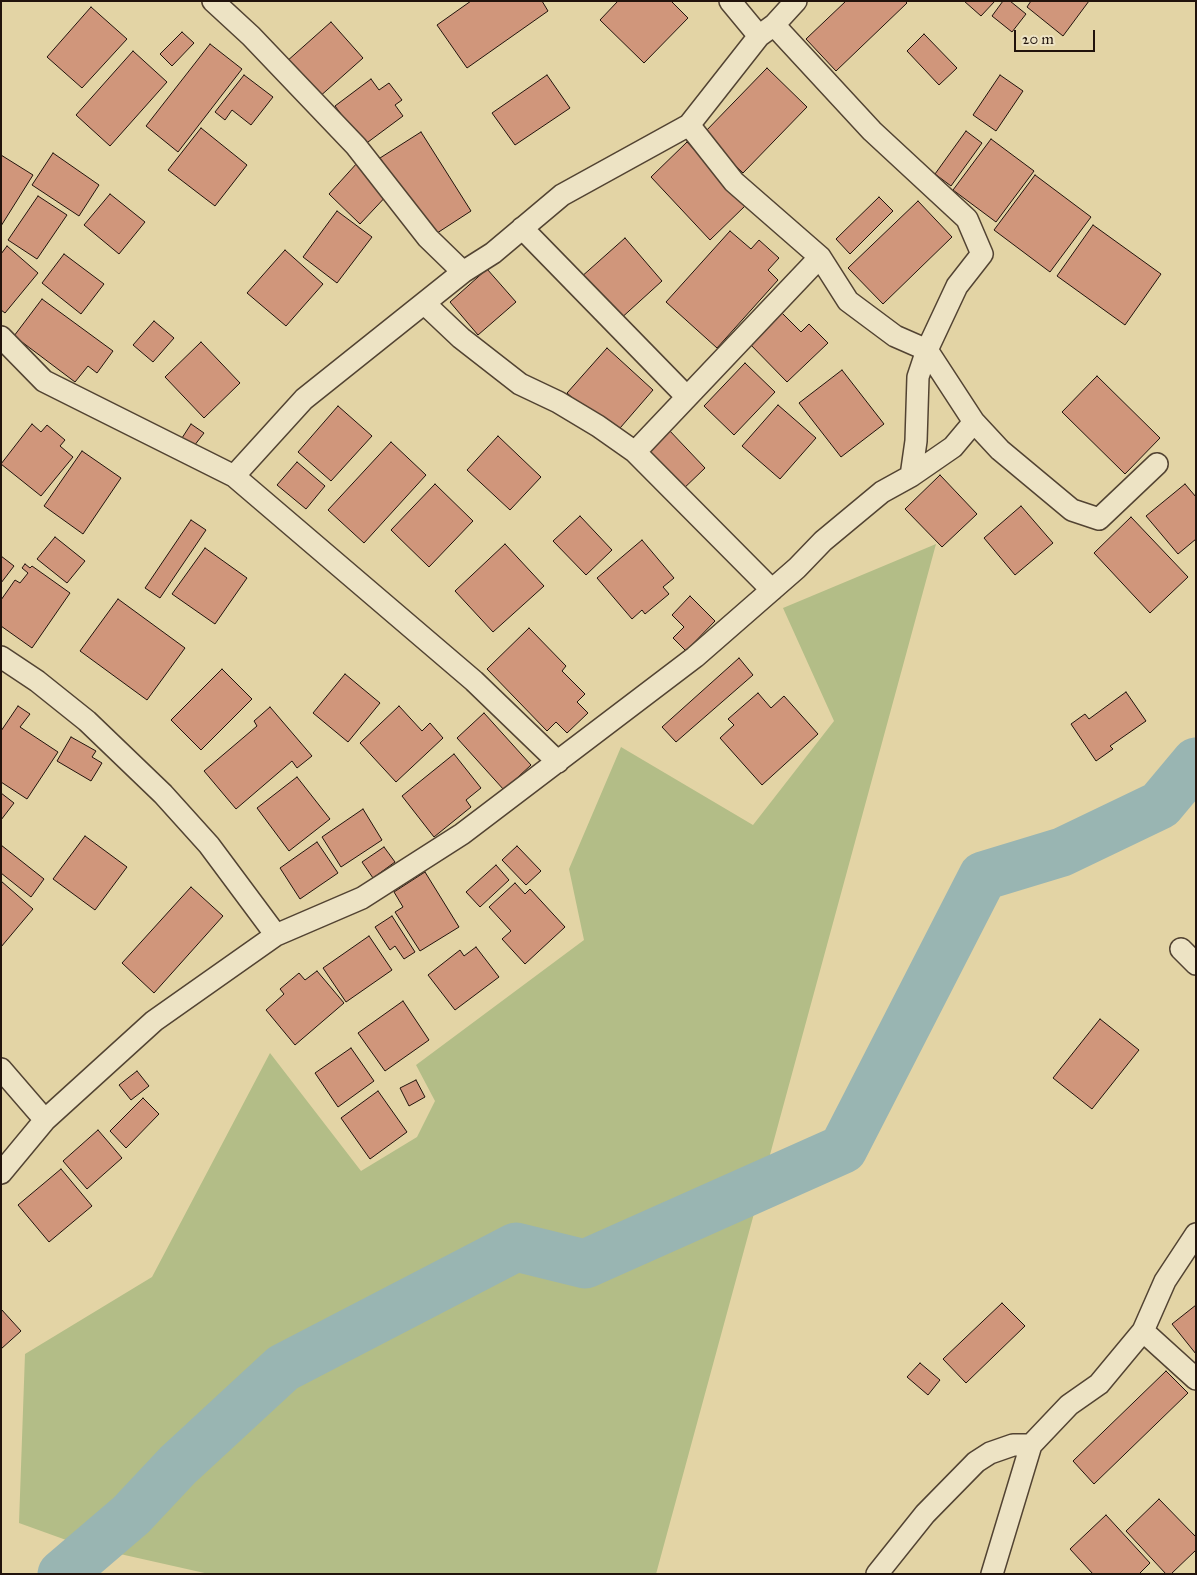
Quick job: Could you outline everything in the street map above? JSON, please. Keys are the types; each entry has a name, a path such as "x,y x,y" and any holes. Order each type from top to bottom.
{"street":[{"path":"213,1 251,36 356,146 428,238 463,272"},
{"path":"730,1 767,30 872,131 968,219 982,254 957,286 927,350 918,377 916,441 911,476"},
{"path":"234,476 304,399 463,272 493,253 562,196 689,125 767,30 796,1"},
{"path":"689,125 734,182 820,257 848,301 895,336 927,350 974,422 1000,450 1072,510 1099,519 1157,464"},
{"path":"522,228 687,397"},
{"path":"635,452 820,257"},
{"path":"425,304 461,338 520,384 590,421 635,452 772,590"},
{"path":"1,337 44,381 234,476 474,681 558,762"},
{"path":"1,1173 45,1120 154,1021 276,935 362,898 462,834 695,657 797,568 823,541 882,492 911,476 953,447 974,422"},
{"path":"1,657 87,721 163,794 209,845 276,935"},
{"path":"1181,949 1196,964"},
{"path":"1,1069 45,1120"},
{"path":"992,1574 1031,1445 1069,1405 1099,1384 1143,1332 1165,1281 1196,1234"},
{"path":"1143,1332 1196,1379"},
{"path":"877,1574 924,1514 976,1462 990,1453 1013,1445 1031,1445"}],"green space":[{"path":"936,544 656,1574 209,1574 80,1545 19,1523 25,1354 152,1277 270,1053 361,1171 417,1137 435,1101 416,1065 584,940 569,869 621,747 753,825 834,721 783,608"}],"building":[{"path":"471,1 542,1 548,11 467,68 437,25"},
{"path":"618,1 671,1 688,18 644,63 600,20"},
{"path":"846,1 905,1 907,3 836,71 806,39"},
{"path":"964,1 995,1 981,16"},
{"path":"1003,1 1010,1 1026,14 1012,32 992,16"},
{"path":"1031,1 1089,1 1063,36 1027,7"},
{"path":"91,7 127,39 82,88 47,57"},
{"path":"331,22 363,58 318,98 286,62"},
{"path":"182,32 194,43 172,66 160,54"},
{"path":"924,34 957,68 939,85 907,51"},
{"path":"210,44 242,69 178,152 146,126"},
{"path":"133,51 167,82 110,146 76,115"},
{"path":"767,68 807,107 743,173 703,134"},
{"path":"244,75 273,97 251,125 232,110 225,120 215,112"},
{"path":"547,75 570,108 515,145 492,113"},
{"path":"1000,75 1023,91 996,131 973,115"},
{"path":"371,79 379,90 389,83 402,100 395,105 403,116 364,145 335,106"},
{"path":"201,128 247,165 215,206 168,170"},
{"path":"966,131 982,143 951,186 935,174"},
{"path":"421,132 471,211 431,237 380,158"},
{"path":"991,139 1034,171 996,222 953,190"},
{"path":"687,142 746,205 710,240 651,177"},
{"path":"53,153 99,185 79,216 32,185"},
{"path":"1,155 33,175 1,226"},
{"path":"358,162 390,192 360,224 329,194"},
{"path":"1035,175 1091,217 1050,272 994,230"},
{"path":"110,194 145,222 119,254 84,225"},
{"path":"38,196 67,215 37,259 8,240"},
{"path":"879,197 893,211 850,254 836,239"},
{"path":"918,201 952,237 883,304 848,268"},
{"path":"337,211 372,237 337,283 303,257"},
{"path":"1093,225 1161,274 1125,325 1057,276"},
{"path":"730,231 751,249 759,240 779,258 768,270 778,280 717,348 666,302"},
{"path":"625,238 662,281 618,321 580,278"},
{"path":"7,246 38,273 5,313 1,310 1,254"},
{"path":"285,250 323,284 286,326 247,293"},
{"path":"64,254 104,284 81,314 42,283"},
{"path":"487,269 516,302 478,335 450,302"},
{"path":"42,299 113,351 97,373 88,366 75,382 14,336"},
{"path":"779,310 801,332 809,324 828,343 787,382 747,341"},
{"path":"154,321 174,338 153,362 133,345"},
{"path":"201,342 240,383 204,418 165,377"},
{"path":"607,348 653,390 614,435 567,393"},
{"path":"745,363 775,392 734,435 704,406"},
{"path":"842,370 884,424 841,457 799,403"},
{"path":"1097,376 1160,438 1125,474 1062,412"},
{"path":"778,405 816,438 780,479 742,446"},
{"path":"338,406 372,436 331,481 298,452"},
{"path":"32,424 41,432 47,425 65,440 60,446 73,457 41,496 1,464"},
{"path":"191,424 204,433 194,446 182,438"},
{"path":"668,429 705,468 679,493 642,454"},
{"path":"498,436 541,477 510,510 467,470"},
{"path":"391,442 426,475 364,543 328,510"},
{"path":"82,451 121,478 83,534 44,506"},
{"path":"297,462 325,486 306,509 277,485"},
{"path":"940,475 977,514 942,547 905,509"},
{"path":"435,484 473,521 429,567 391,530"},
{"path":"1185,484 1196,497 1196,539 1178,554 1146,516"},
{"path":"1021,506 1053,543 1015,575 984,538"},
{"path":"580,516 612,550 586,575 553,541"},
{"path":"1131,517 1188,577 1150,613 1094,553"},
{"path":"191,520 206,530 160,598 145,588"},
{"path":"55,537 85,561 67,583 37,559"},
{"path":"642,540 674,578 663,587 669,594 645,614 642,610 632,619 597,578"},
{"path":"505,544 544,586 493,632 455,591"},
{"path":"205,548 247,578 215,624 172,594"},
{"path":"1,556 14,566 1,583"},
{"path":"25,564 30,568 32,566 70,593 32,648 1,626 1,600 15,580 20,583 28,573 22,568"},
{"path":"690,596 715,621 686,651 673,638 684,627 672,615"},
{"path":"118,599 185,648 147,700 80,651"},
{"path":"529,628 566,666 562,671 585,694 577,702 588,713 567,733 556,722 547,731 487,669"},
{"path":"739,658 753,675 676,742 662,727"},
{"path":"222,669 252,699 201,750 171,720"},
{"path":"345,674 380,703 348,742 313,713"},
{"path":"1126,692 1146,721 1110,746 1113,749 1096,761 1071,724 1085,714 1089,719"},
{"path":"758,693 771,708 784,696 818,734 762,785 720,738 734,725 728,719"},
{"path":"18,706 30,714 20,727 58,752 27,799 1,782 1,731"},
{"path":"399,706 422,731 430,723 443,738 396,782 360,743"},
{"path":"270,707 312,756 297,768 292,761 236,809 204,771 257,726 254,721"},
{"path":"484,713 531,765 504,790 457,738"},
{"path":"71,737 96,751 92,757 102,763 91,781 57,761"},
{"path":"454,754 481,788 466,800 471,807 434,837 402,796"},
{"path":"297,777 330,819 289,851 257,808"},
{"path":"1,793 14,803 1,820"},
{"path":"363,809 382,840 341,867 322,837"},
{"path":"85,836 127,867 95,910 53,879"},
{"path":"317,842 338,873 300,899 280,868"},
{"path":"1,845 44,879 31,897 1,873"},
{"path":"517,846 541,871 526,885 502,860"},
{"path":"384,847 395,862 373,878 362,862"},
{"path":"496,865 509,880 480,907 466,892"},
{"path":"425,872 459,927 420,951 395,912 403,907 394,892"},
{"path":"1,881 33,909 1,947"},
{"path":"515,883 525,894 530,889 565,927 525,964 502,939 511,931 489,907"},
{"path":"191,887 223,916 154,993 122,963"},
{"path":"392,916 415,952 404,959 395,946 390,950 375,927"},
{"path":"369,936 392,970 346,1002 323,968"},
{"path":"476,947 499,977 455,1010 428,975 460,950 464,956"},
{"path":"317,971 344,1003 295,1045 266,1010 284,994 280,989 299,973 305,980"},
{"path":"403,1001 429,1040 385,1071 358,1033"},
{"path":"1100,1019 1139,1050 1092,1109 1053,1078"},
{"path":"351,1048 374,1081 338,1107 315,1073"},
{"path":"137,1071 149,1086 131,1100 119,1085"},
{"path":"416,1080 425,1097 409,1106 400,1088"},
{"path":"378,1091 407,1132 370,1159 341,1118"},
{"path":"143,1098 159,1114 126,1148 110,1131"},
{"path":"98,1130 122,1158 87,1189 63,1161"},
{"path":"61,1169 92,1206 49,1242 18,1205"},
{"path":"1002,1303 1025,1326 966,1383 943,1359"},
{"path":"1196,1305 1196,1354 1172,1324"},
{"path":"1,1309 21,1331 1,1349"},
{"path":"920,1363 940,1380 928,1395 907,1377"},
{"path":"1166,1371 1188,1393 1094,1484 1073,1461"},
{"path":"1159,1499 1196,1537 1196,1550 1171,1574 1166,1574 1126,1531"},
{"path":"1106,1515 1150,1563 1139,1574 1093,1574 1070,1549"}],"waterway":[{"path":"62,1574 131,1515 178,1465 283,1368 516,1247 585,1264 843,1149 983,876 1062,852 1160,805 1196,762"}]}
